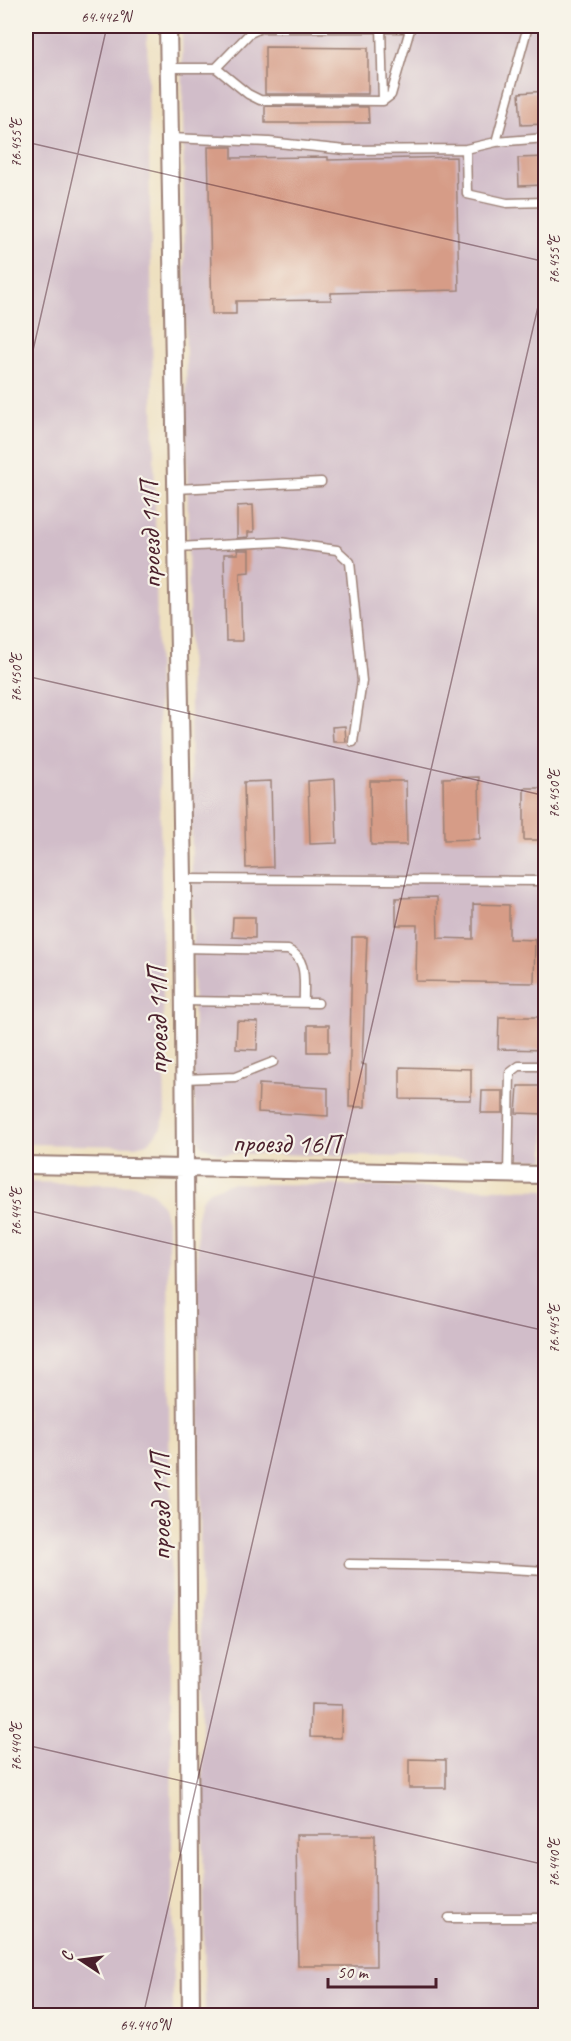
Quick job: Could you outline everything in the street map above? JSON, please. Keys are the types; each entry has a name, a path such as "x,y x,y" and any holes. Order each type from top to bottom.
{"street":[{"name":"проезд 11П","path":"168,26 183,879 191,2016"},
{"name":"проезд 16П","path":"26,1165 546,1175"}],"lane":[{"path":"496,142 528,26"},
{"path":"381,27 383,100"},
{"path":"169,68 216,68 248,94 260,100 383,100 391,95 410,27 261,28 250,33 216,68"},
{"path":"170,138 269,142 345,150 466,149 496,142 546,138"},
{"path":"466,149 467,194 507,203 546,202"},
{"path":"176,489 321,482"},
{"path":"177,547 279,542 337,550 345,554 350,562 362,681 353,742"},
{"path":"183,879 546,881"},
{"path":"183,948 288,950 296,954 303,964 304,1003"},
{"path":"183,1001 318,1003"},
{"path":"184,1079 235,1077 273,1062"},
{"path":"508,1174 510,1073 519,1066 546,1066"},
{"path":"350,1564 460,1566 546,1571"},
{"path":"449,1918 546,1918"}],"shaded area":[{"path":"26,26 147,26 165,1116 160,1130 147,1143 135,1146 26,1144"},
{"path":"182,26 545,26 545,1160 218,1153 202,1146 195,1133"},
{"path":"26,1182 137,1185 153,1193 163,1207 168,1224 173,2015 26,2015"},
{"path":"231,1183 545,1190 545,2015 205,2015 197,1216 201,1200 209,1191"}],"building":[{"path":"265,47 368,48 368,94 265,94"},
{"path":"546,91 546,124 521,125 519,93"},
{"path":"265,106 368,107 369,123 265,123"},
{"path":"208,147 232,147 232,158 328,157 328,160 456,157 459,290 331,293 331,300 236,301 236,314 212,314"},
{"path":"546,157 544,185 519,186 518,158"},
{"path":"253,505 254,532 248,532 248,537 237,538 237,506"},
{"path":"237,550 249,550 249,572 240,573 242,641 226,641 224,554 238,554"},
{"path":"345,726 346,742 333,742 332,727"},
{"path":"479,777 480,839 444,840 443,778"},
{"path":"335,779 337,843 310,844 308,781"},
{"path":"271,781 273,867 246,868 244,782"},
{"path":"370,781 406,781 407,845 371,845"},
{"path":"524,788 546,788 546,840 524,840"},
{"path":"437,897 438,938 473,939 473,904 509,905 509,939 535,940 534,983 416,981 417,925 396,925 396,898"},
{"path":"233,917 255,917 255,938 232,937"},
{"path":"352,937 367,937 362,1064 366,1065 365,1107 349,1107"},
{"path":"499,1017 546,1017 546,1050 498,1049"},
{"path":"237,1021 258,1022 257,1050 236,1049"},
{"path":"308,1025 329,1025 329,1052 308,1052"},
{"path":"400,1067 471,1069 471,1100 400,1099"},
{"path":"259,1084 328,1088 328,1116 258,1112"},
{"path":"518,1086 546,1086 546,1114 516,1113"},
{"path":"482,1091 503,1091 503,1113 481,1113"},
{"path":"311,1704 342,1705 341,1738 310,1737"},
{"path":"409,1759 446,1760 446,1788 409,1788"},
{"path":"296,1835 375,1835 376,1966 298,1966"}]}
